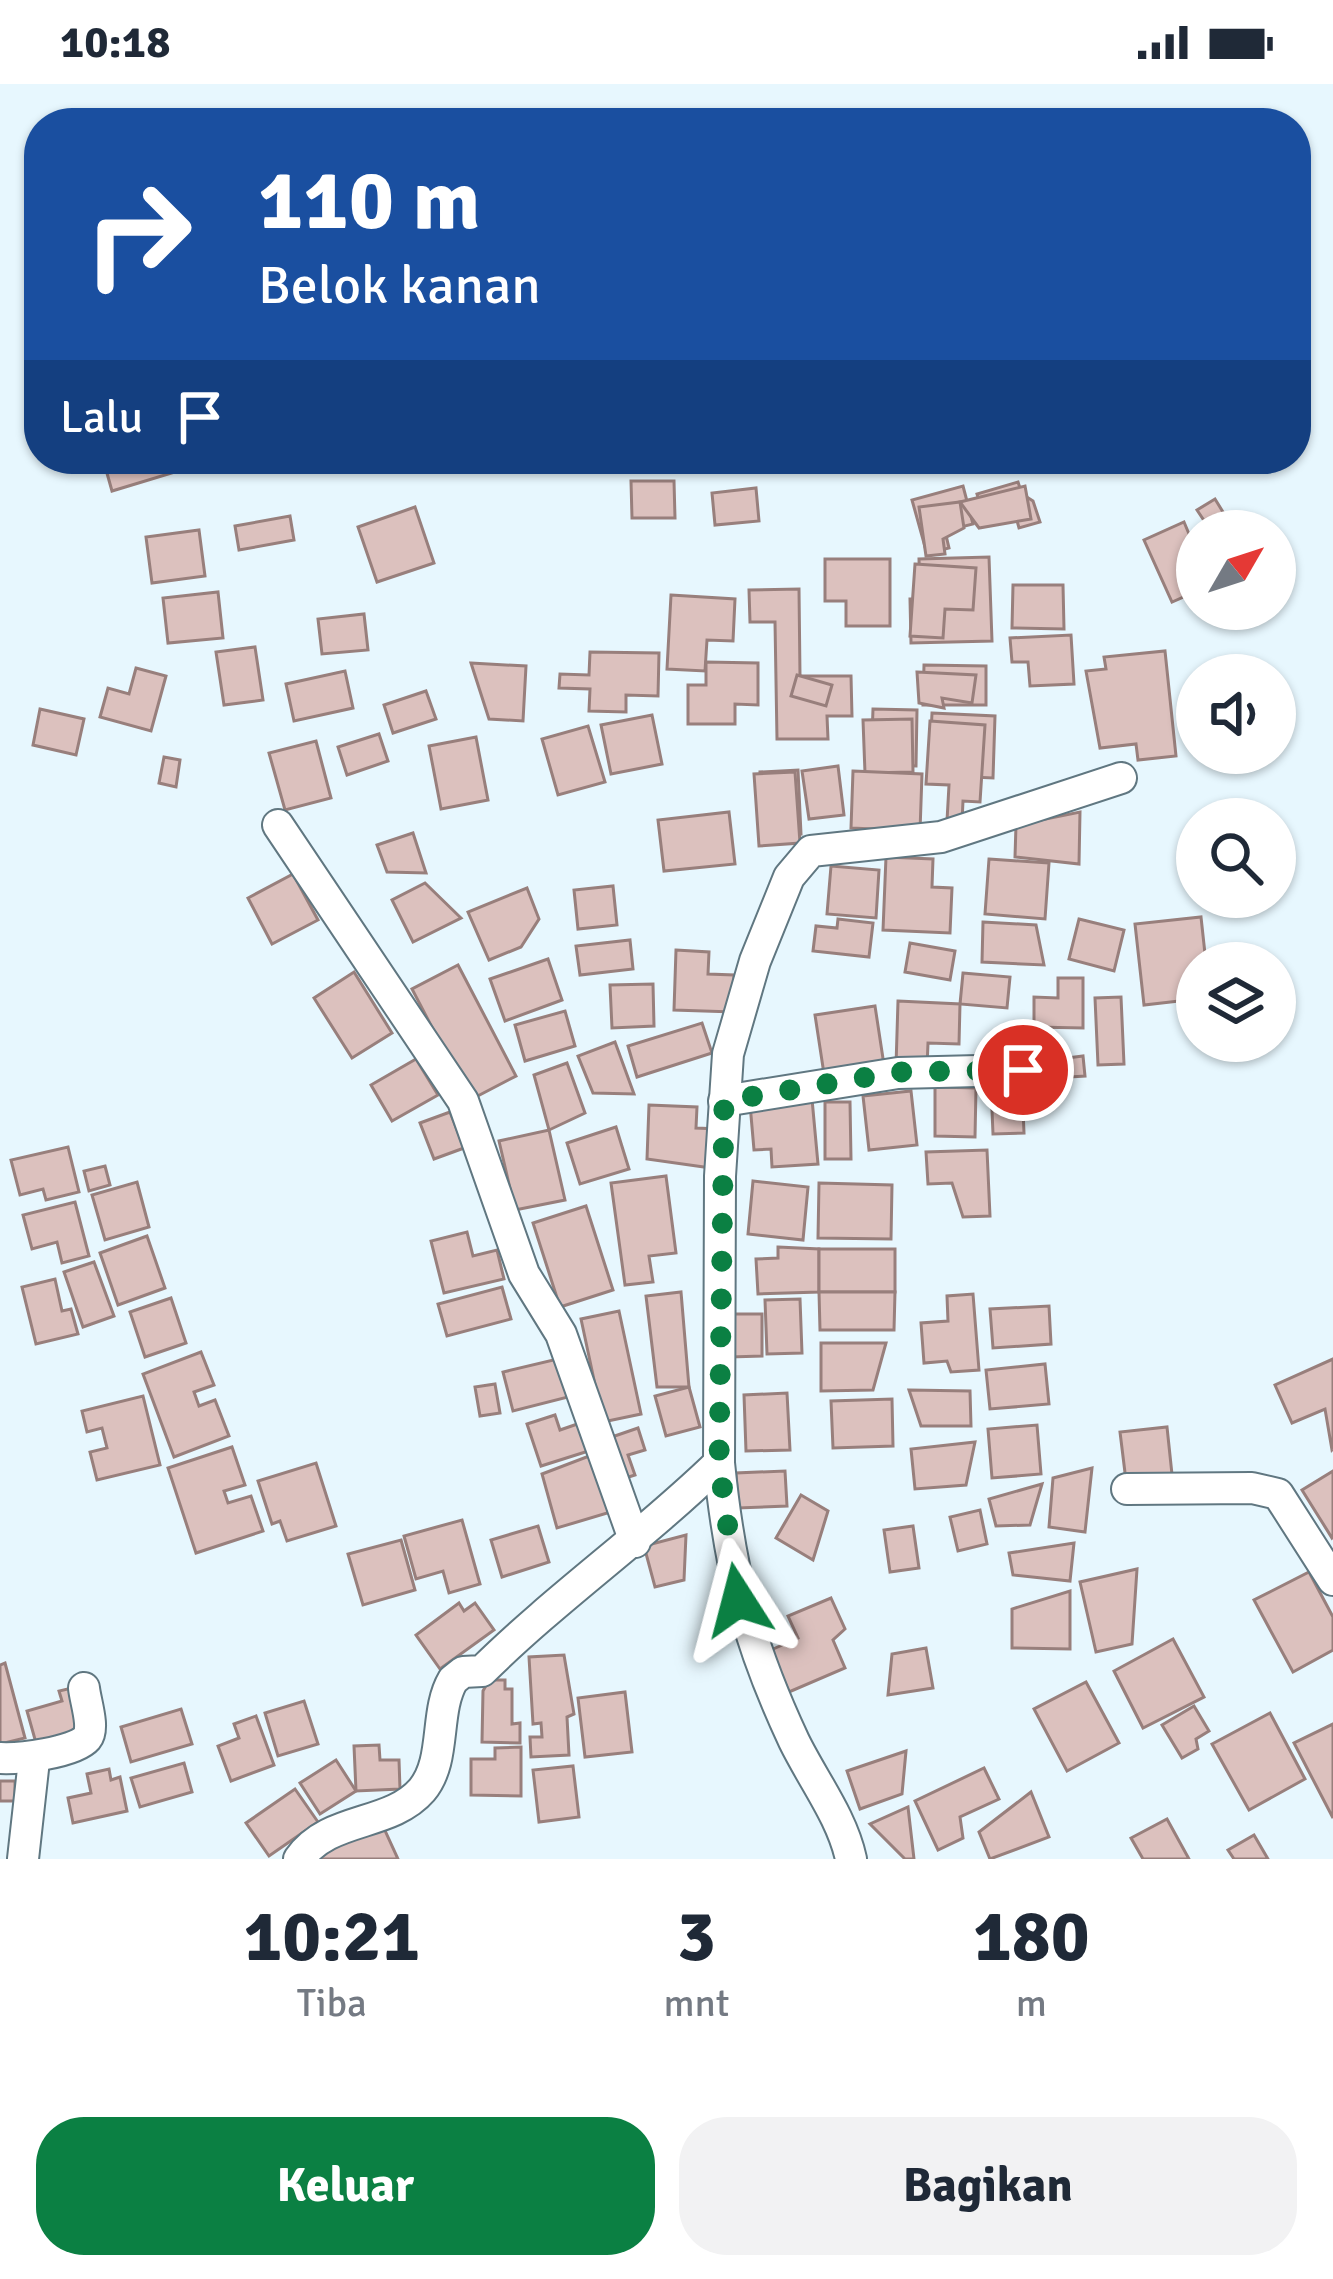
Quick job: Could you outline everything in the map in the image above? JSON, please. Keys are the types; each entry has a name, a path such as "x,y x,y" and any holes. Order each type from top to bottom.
{"street":[{"path":"851,1859 847,1839 797,1747 748,1636 738,1600 719,1463 728,1054 754,962 784,888 811,850 941,837 1121,778"},
{"path":"278,825 463,1101 524,1274 561,1334 635,1542"},
{"path":"724,1101 898,1072 1023,1070"},
{"path":"299,1859 325,1833 418,1794 435,1762 453,1680 463,1672 482,1671 546,1607 576,1591 635,1542 719,1463"},
{"path":"1126,1489 1252,1488 1278,1494 1333,1580"},
{"path":"0,1757 34,1760 89,1735 84,1688"},
{"path":"23,1859 34,1760"}],"building":[{"path":"107,474 168,474 112,491"},
{"path":"631,481 674,481 675,518 632,518"},
{"path":"1018,482 1022,494 1033,501 1040,522 1019,528 1016,517 986,525 977,494"},
{"path":"963,486 973,524 945,531 949,548 927,554 912,500"},
{"path":"1025,486 1031,519 979,528 960,502"},
{"path":"756,488 759,521 715,525 712,493"},
{"path":"1215,499 1222,510 1197,510"},
{"path":"960,502 964,528 943,539 945,554 926,556 919,507"},
{"path":"415,507 434,563 377,582 358,527"},
{"path":"290,516 294,540 239,550 235,526"},
{"path":"1176,526 1176,600 1172,602 1144,540"},
{"path":"199,530 205,576 152,583 146,537"},
{"path":"989,557 992,641 911,643 910,599 920,599 919,559"},
{"path":"825,559 890,559 890,626 846,626 846,601 825,601"},
{"path":"915,564 976,568 973,610 945,609 943,638 910,636"},
{"path":"1013,585 1063,585 1064,629 1012,628"},
{"path":"799,589 800,676 851,676 852,716 827,716 828,739 777,739 775,622 750,622 749,590"},
{"path":"218,592 223,638 168,643 163,598"},
{"path":"671,595 735,599 733,641 707,640 705,671 667,669"},
{"path":"364,614 368,650 322,654 318,619"},
{"path":"1071,635 1074,684 1030,686 1028,662 1012,662 1010,638"},
{"path":"255,647 263,700 224,705 216,652"},
{"path":"1165,651 1176,756 1138,760 1136,744 1100,748 1086,671 1106,669 1104,657"},
{"path":"590,652 659,653 658,696 626,695 626,712 589,711 590,689 559,688 560,674 589,675"},
{"path":"706,662 758,663 758,705 735,704 735,724 688,724 688,685 706,685"},
{"path":"471,663 526,666 523,721 489,719"},
{"path":"924,665 986,666 986,705 923,705"},
{"path":"136,668 166,676 151,731 100,717 108,688 129,694"},
{"path":"345,671 353,708 294,721 286,684"},
{"path":"917,672 976,675 972,703 942,698 944,708 919,703"},
{"path":"797,675 832,685 826,706 791,696"},
{"path":"426,691 436,719 393,733 384,705"},
{"path":"40,709 84,719 76,755 33,745"},
{"path":"873,709 917,710 916,766 871,765"},
{"path":"932,713 995,716 993,778 929,775"},
{"path":"652,715 662,764 611,774 601,725"},
{"path":"912,719 913,772 865,773 863,720"},
{"path":"930,721 985,725 980,802 963,801 962,822 947,821 949,785 926,784"},
{"path":"588,726 605,782 558,795 542,739"},
{"path":"379,734 388,761 347,775 338,747"},
{"path":"476,737 488,800 441,809 429,746"},
{"path":"316,741 331,798 285,810 269,753"},
{"path":"164,757 180,760 176,787 159,783"},
{"path":"838,766 844,815 809,819 802,771"},
{"path":"798,770 801,834 763,836 760,772"},
{"path":"853,771 922,774 920,831 851,828"},
{"path":"795,772 800,843 759,846 754,774"},
{"path":"729,812 735,864 664,871 658,820"},
{"path":"1080,812 1079,864 1015,857 1016,825"},
{"path":"413,833 426,873 387,872 377,845"},
{"path":"886,857 933,859 932,887 952,888 950,933 883,930"},
{"path":"989,859 1049,863 1045,919 985,914"},
{"path":"831,866 879,870 876,918 827,914"},
{"path":"293,874 318,920 272,944 248,898"},
{"path":"425,883 461,918 413,942 392,900"},
{"path":"613,886 617,925 578,929 574,890"},
{"path":"527,888 539,919 521,947 489,960 468,912"},
{"path":"1201,918 1204,942 1176,942 1176,1001 1144,1005 1135,924"},
{"path":"838,919 873,923 869,957 813,951 816,926 837,928"},
{"path":"1079,919 1124,930 1114,971 1069,959"},
{"path":"983,922 1036,925 1044,965 982,962"},
{"path":"630,940 633,969 580,975 576,946"},
{"path":"910,943 955,951 950,980 905,972"},
{"path":"676,950 709,952 708,974 734,975 733,1012 674,1010"},
{"path":"548,959 562,1000 505,1021 490,979"},
{"path":"458,965 516,1076 470,1100 412,989"},
{"path":"354,972 392,1033 352,1058 314,998"},
{"path":"963,973 1010,977 1007,1008 960,1004"},
{"path":"1058,978 1083,978 1083,1028 1034,1027 1034,997 1058,998"},
{"path":"653,984 654,1026 612,1028 610,985"},
{"path":"1121,997 1124,1064 1098,1065 1095,998"},
{"path":"898,1001 960,1004 959,1044 928,1043 927,1067 896,1066"},
{"path":"875,1006 884,1065 824,1074 815,1015"},
{"path":"565,1011 575,1046 525,1061 515,1025"},
{"path":"702,1023 712,1053 637,1077 628,1046"},
{"path":"1056,1040 1058,1069 1040,1070 1039,1041"},
{"path":"615,1042 634,1094 593,1093 578,1056"},
{"path":"1083,1056 1085,1076 1070,1077 1067,1058"},
{"path":"416,1059 438,1095 392,1121 371,1085"},
{"path":"567,1063 585,1113 549,1130 534,1075"},
{"path":"1022,1085 1024,1133 993,1134 991,1086"},
{"path":"935,1087 976,1088 975,1137 935,1136"},
{"path":"911,1091 917,1145 869,1150 863,1096"},
{"path":"812,1099 818,1164 772,1167 771,1149 754,1150 750,1104"},
{"path":"825,1102 850,1102 851,1159 825,1159"},
{"path":"649,1105 697,1107 696,1128 719,1129 718,1169 647,1159"},
{"path":"450,1112 464,1148 434,1159 420,1123"},
{"path":"616,1127 629,1169 580,1184 567,1143"},
{"path":"549,1130 565,1200 515,1210 499,1141"},
{"path":"68,1147 79,1192 46,1200 43,1189 20,1195 11,1160"},
{"path":"987,1150 990,1216 963,1217 952,1183 928,1184 926,1152"},
{"path":"105,1166 110,1185 89,1191 84,1171"},
{"path":"666,1176 676,1253 649,1256 653,1282 625,1285 611,1183"},
{"path":"753,1181 808,1187 803,1240 748,1234"},
{"path":"137,1182 149,1227 105,1240 92,1195"},
{"path":"819,1183 892,1185 891,1239 818,1238"},
{"path":"75,1202 89,1256 62,1263 57,1242 32,1249 23,1215"},
{"path":"586,1206 613,1290 560,1307 533,1223"},
{"path":"467,1232 473,1256 497,1250 504,1279 444,1293 431,1241"},
{"path":"147,1236 165,1288 118,1305 100,1253"},
{"path":"778,1247 819,1249 819,1292 758,1294 756,1259 778,1258"},
{"path":"819,1249 895,1249 895,1292 819,1292"},
{"path":"94,1262 114,1316 83,1327 64,1272"},
{"path":"55,1279 62,1311 71,1309 78,1334 36,1344 22,1287"},
{"path":"502,1287 511,1319 447,1336 438,1304"},
{"path":"681,1292 689,1387 657,1387 646,1296"},
{"path":"819,1292 895,1292 894,1330 820,1330"},
{"path":"973,1294 979,1370 951,1372 947,1361 924,1363 921,1323 948,1321 947,1296"},
{"path":"171,1298 186,1343 145,1357 130,1312"},
{"path":"800,1299 802,1353 767,1354 765,1300"},
{"path":"1049,1306 1051,1344 993,1348 990,1309"},
{"path":"619,1311 641,1414 603,1422 581,1319"},
{"path":"729,1314 762,1314 762,1356 730,1357"},
{"path":"821,1343 886,1343 873,1390 821,1391"},
{"path":"201,1352 214,1385 194,1392 199,1406 215,1400 229,1436 174,1457 143,1374"},
{"path":"566,1357 576,1395 513,1411 503,1372"},
{"path":"1333,1359 1332,1450 1325,1409 1292,1423 1275,1385"},
{"path":"1045,1364 1049,1404 990,1409 986,1370"},
{"path":"495,1384 500,1413 480,1416 475,1387"},
{"path":"689,1387 700,1427 666,1436 655,1396"},
{"path":"909,1390 970,1391 971,1426 921,1426"},
{"path":"787,1393 790,1450 746,1451 744,1395"},
{"path":"143,1396 160,1465 97,1480 90,1452 107,1448 102,1428 87,1432 82,1411"},
{"path":"892,1399 893,1446 833,1448 831,1401"},
{"path":"555,1415 560,1430 589,1420 598,1448 541,1466 527,1424"},
{"path":"1037,1425 1041,1474 992,1478 988,1429"},
{"path":"1167,1427 1173,1484 1127,1489 1120,1432"},
{"path":"638,1428 645,1450 628,1455 635,1475 619,1480 606,1439"},
{"path":"975,1442 966,1485 915,1489 911,1449"},
{"path":"232,1447 245,1485 224,1491 228,1503 251,1496 263,1531 196,1553 168,1468"},
{"path":"597,1453 614,1511 557,1528 542,1474"},
{"path":"316,1463 336,1526 287,1541 280,1521 272,1524 258,1481"},
{"path":"1092,1468 1085,1532 1049,1527 1053,1478"},
{"path":"785,1471 787,1506 738,1508 736,1473"},
{"path":"1333,1471 1333,1537 1332,1538 1302,1490"},
{"path":"1042,1484 1030,1525 996,1526 989,1499"},
{"path":"801,1495 828,1511 813,1560 776,1538"},
{"path":"980,1510 987,1544 958,1551 950,1517"},
{"path":"462,1520 480,1584 449,1593 443,1571 416,1579 404,1536"},
{"path":"538,1526 549,1562 502,1577 491,1540"},
{"path":"913,1526 919,1568 890,1572 884,1530"},
{"path":"686,1535 684,1580 655,1587 644,1546"},
{"path":"401,1540 415,1590 363,1605 348,1554"},
{"path":"1074,1543 1070,1581 1013,1575 1009,1553"},
{"path":"1137,1569 1132,1644 1096,1652 1080,1582"},
{"path":"1309,1572 1333,1617 1333,1650 1293,1672 1254,1600"},
{"path":"1070,1591 1070,1649 1012,1648 1012,1609"},
{"path":"831,1598 845,1629 833,1640 845,1668 789,1692 771,1650 798,1638 788,1616"},
{"path":"459,1603 464,1611 475,1603 494,1630 440,1669 416,1635"},
{"path":"1173,1639 1204,1697 1143,1728 1114,1671"},
{"path":"926,1648 933,1688 888,1695 892,1654"},
{"path":"564,1655 574,1714 567,1717 569,1755 531,1757 530,1737 542,1737 541,1723 533,1724 529,1657"},
{"path":"5,1663 25,1738 0,1744 0,1665"},
{"path":"489,1680 505,1680 505,1689 512,1689 512,1724 520,1723 520,1743 482,1742 483,1691"},
{"path":"1086,1682 1119,1743 1067,1771 1034,1709"},
{"path":"76,1687 87,1730 36,1743 27,1711 62,1701 59,1691"},
{"path":"625,1692 632,1752 585,1757 578,1698"},
{"path":"304,1701 318,1744 278,1756 265,1713"},
{"path":"1194,1706 1209,1731 1196,1739 1198,1749 1182,1758 1162,1725"},
{"path":"181,1709 192,1744 131,1762 121,1727"},
{"path":"1270,1713 1305,1779 1249,1810 1212,1744"},
{"path":"256,1716 274,1765 231,1781 218,1746 239,1738 234,1724"},
{"path":"1333,1724 1333,1818 1294,1743"},
{"path":"379,1745 380,1760 399,1760 400,1789 356,1791 354,1746"},
{"path":"521,1747 521,1796 471,1795 471,1759 495,1759 495,1748"},
{"path":"906,1751 902,1794 860,1809 847,1771"},
{"path":"336,1760 356,1791 320,1814 300,1783"},
{"path":"184,1763 192,1792 140,1807 131,1778"},
{"path":"573,1766 579,1817 539,1822 533,1770"},
{"path":"984,1768 999,1799 960,1817 963,1838 938,1850 915,1801"},
{"path":"109,1769 111,1780 120,1777 127,1811 73,1823 68,1798 91,1793 87,1774"},
{"path":"0,1781 15,1781 15,1801 0,1801"},
{"path":"295,1789 318,1822 269,1856 246,1823"},
{"path":"1031,1792 1049,1837 990,1859 979,1832"},
{"path":"908,1807 914,1859 905,1859 870,1824"},
{"path":"1167,1819 1189,1859 1143,1859 1131,1838"},
{"path":"382,1824 398,1859 322,1859 319,1853"},
{"path":"1254,1835 1268,1859 1234,1859 1228,1850"}],"route":[{"path":"738,1600 719,1463 724,1101 898,1072 1023,1070"}]}
